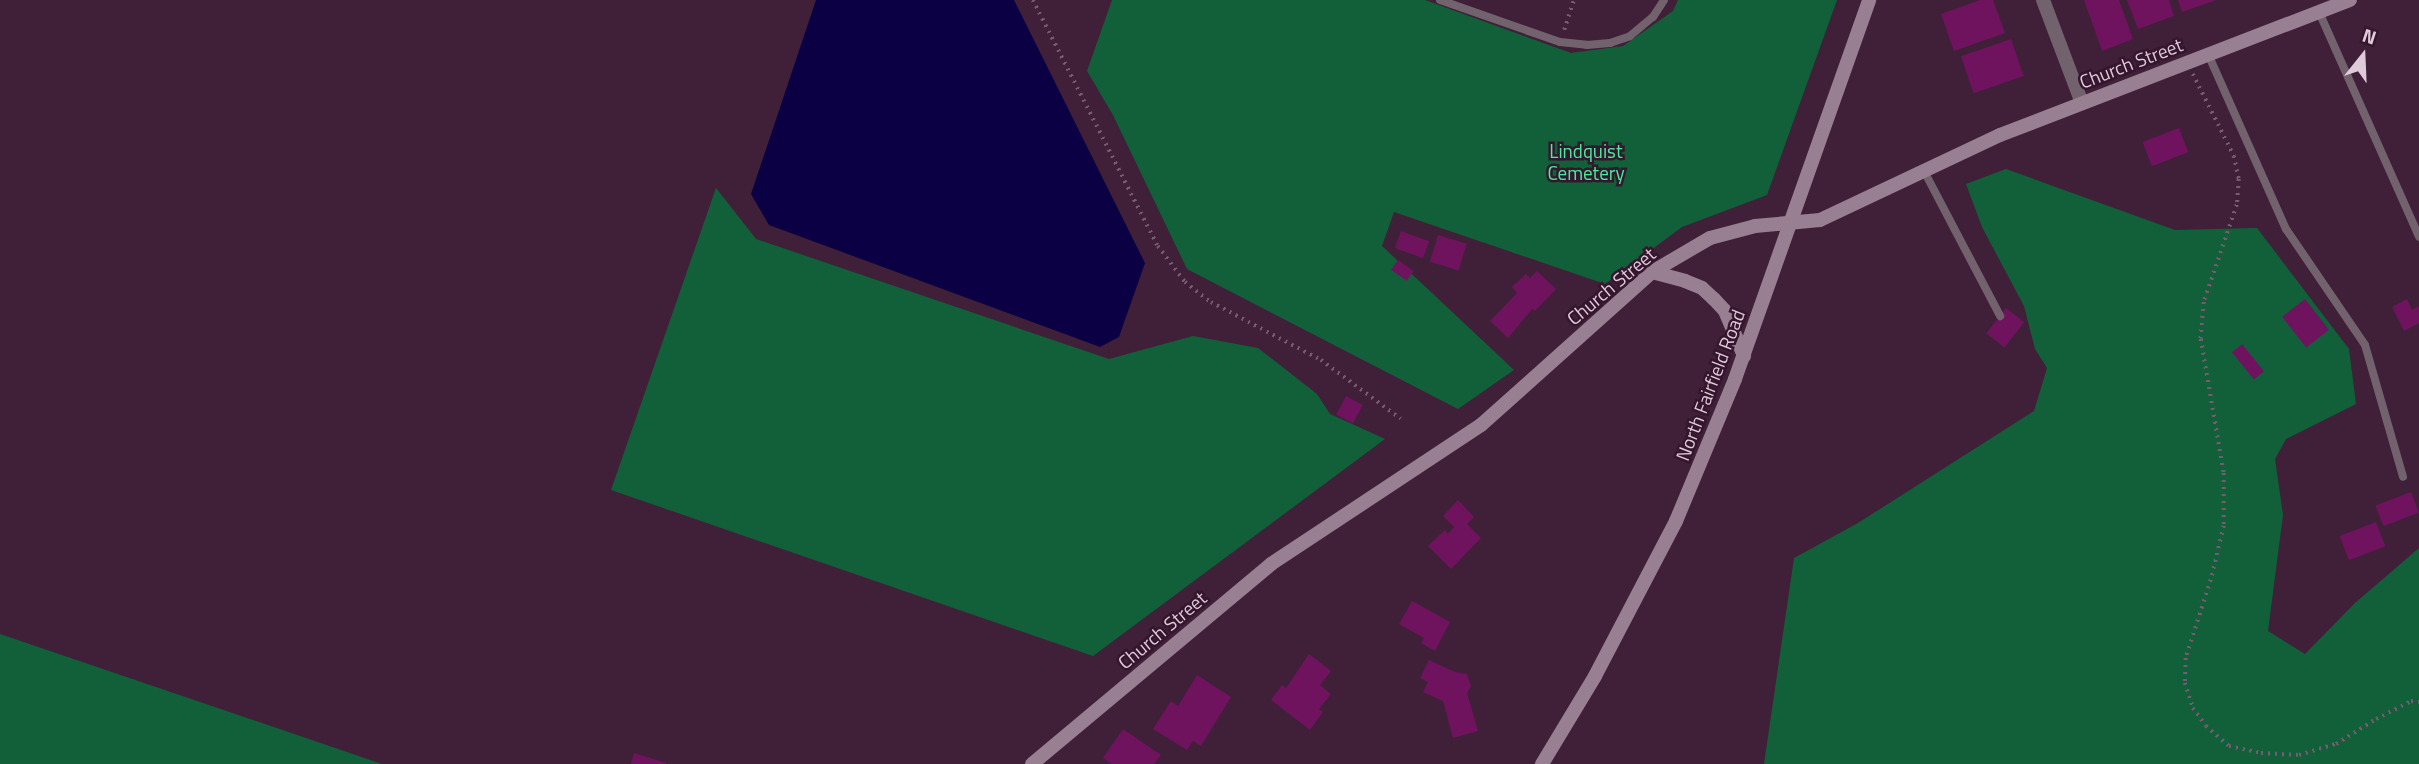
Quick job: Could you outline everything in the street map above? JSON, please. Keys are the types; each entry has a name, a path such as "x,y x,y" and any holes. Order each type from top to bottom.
{"street":[{"name":"North Fairfield Road","path":"1542,764 1595,676 1676,521 1744,356 1869,0"},
{"path":"2043,0 2082,103"},
{"name":"Church Street","path":"1032,764 1271,564 1481,425 1652,272 1710,238 1755,226 1790,225 1820,220 2000,135 2350,0"},
{"path":"1652,272 1702,288 1726,311 1744,356"}],"lane":[{"path":"1440,0 1560,42 1587,45 1610,43 1630,36 1653,17 1664,0"},
{"path":"2319,12 2419,237"},
{"path":"2208,54 2286,229 2365,345 2403,477"},
{"path":"1924,171 2000,316"}],"path":[{"path":"1033,0 1158,246 1185,282 1211,302 1321,360 1401,419"},
{"path":"1560,42 1574,0"},
{"path":"2187,63 2234,156 2239,178 2237,205 2204,302 2201,340 2224,473 2224,526 2211,580 2186,658 2185,683 2193,708 2206,726 2229,746 2261,753 2299,755 2336,744 2411,701 2419,702"}],"green space":[{"name":"Lindquist Cemetery","path":"1112,0 1425,0 1571,53 1623,46 1673,11 1678,0 1837,0 1767,195 1682,227 1605,284 1394,212 1382,246 1514,370 1458,409 1187,269 1113,115 1087,71"},
{"path":"2006,169 2175,230 2257,228 2349,349 2356,404 2286,439 2275,459 2283,515 2268,631 2305,654 2355,603 2419,548 2419,764 1764,764 1794,558 1858,523 2034,411 2047,368 2035,349 2024,306 1982,227 1966,184"},
{"path":"716,188 756,239 1109,359 1193,336 1258,348 1317,394 1330,414 1385,439 1093,656 611,490"},
{"path":"0,634 250,719 382,764 0,764"}],"shaded area":[{"path":"816,0 1014,0 1145,263 1119,337 1100,347 769,225 751,194"}],"building":[{"path":"1980,0 1993,0 2005,33 1954,51 1941,14"},
{"path":"2084,0 2119,0 2133,39 2102,51"},
{"path":"2127,0 2169,0 2174,16 2138,29"},
{"path":"2178,0 2216,0 2182,12"},
{"path":"2011,39 2024,76 1974,93 1961,56"},
{"path":"2179,128 2188,152 2152,166 2143,142"},
{"path":"1401,231 1429,241 1423,258 1395,248"},
{"path":"1438,235 1467,244 1459,271 1430,262"},
{"path":"1398,260 1414,271 1407,281 1391,270"},
{"path":"1537,271 1556,289 1535,311 1532,309 1508,338 1490,321 1517,293 1512,287 1526,274 1530,278"},
{"path":"2305,299 2329,330 2306,348 2282,317"},
{"path":"2407,299 2412,310 2419,306 2419,323 2404,331 2392,307"},
{"path":"2006,308 2024,322 2004,347 1986,333"},
{"path":"2242,344 2264,371 2254,379 2232,352"},
{"path":"1346,396 1363,405 1353,423 1336,415"},
{"path":"2411,492 2419,513 2383,526 2376,506"},
{"path":"1458,500 1474,517 1467,524 1481,538 1451,569 1428,546 1445,530 1448,534 1454,527 1443,516"},
{"path":"2376,522 2385,546 2349,560 2340,536"},
{"path":"1412,601 1450,622 1435,651 1421,643 1424,638 1399,624"},
{"path":"1309,654 1331,671 1320,685 1331,694 1319,709 1323,712 1310,730 1271,700 1282,685 1286,688"},
{"path":"1429,660 1455,672 1467,674 1471,686 1467,693 1478,731 1453,738 1443,701 1423,692 1428,682 1420,678"},
{"path":"1197,675 1231,697 1201,746 1193,741 1187,750 1153,729 1171,701 1178,706"},
{"path":"1123,729 1161,755 1154,764 1111,764 1103,758"},
{"path":"634,753 666,763 666,764 631,764"}]}
